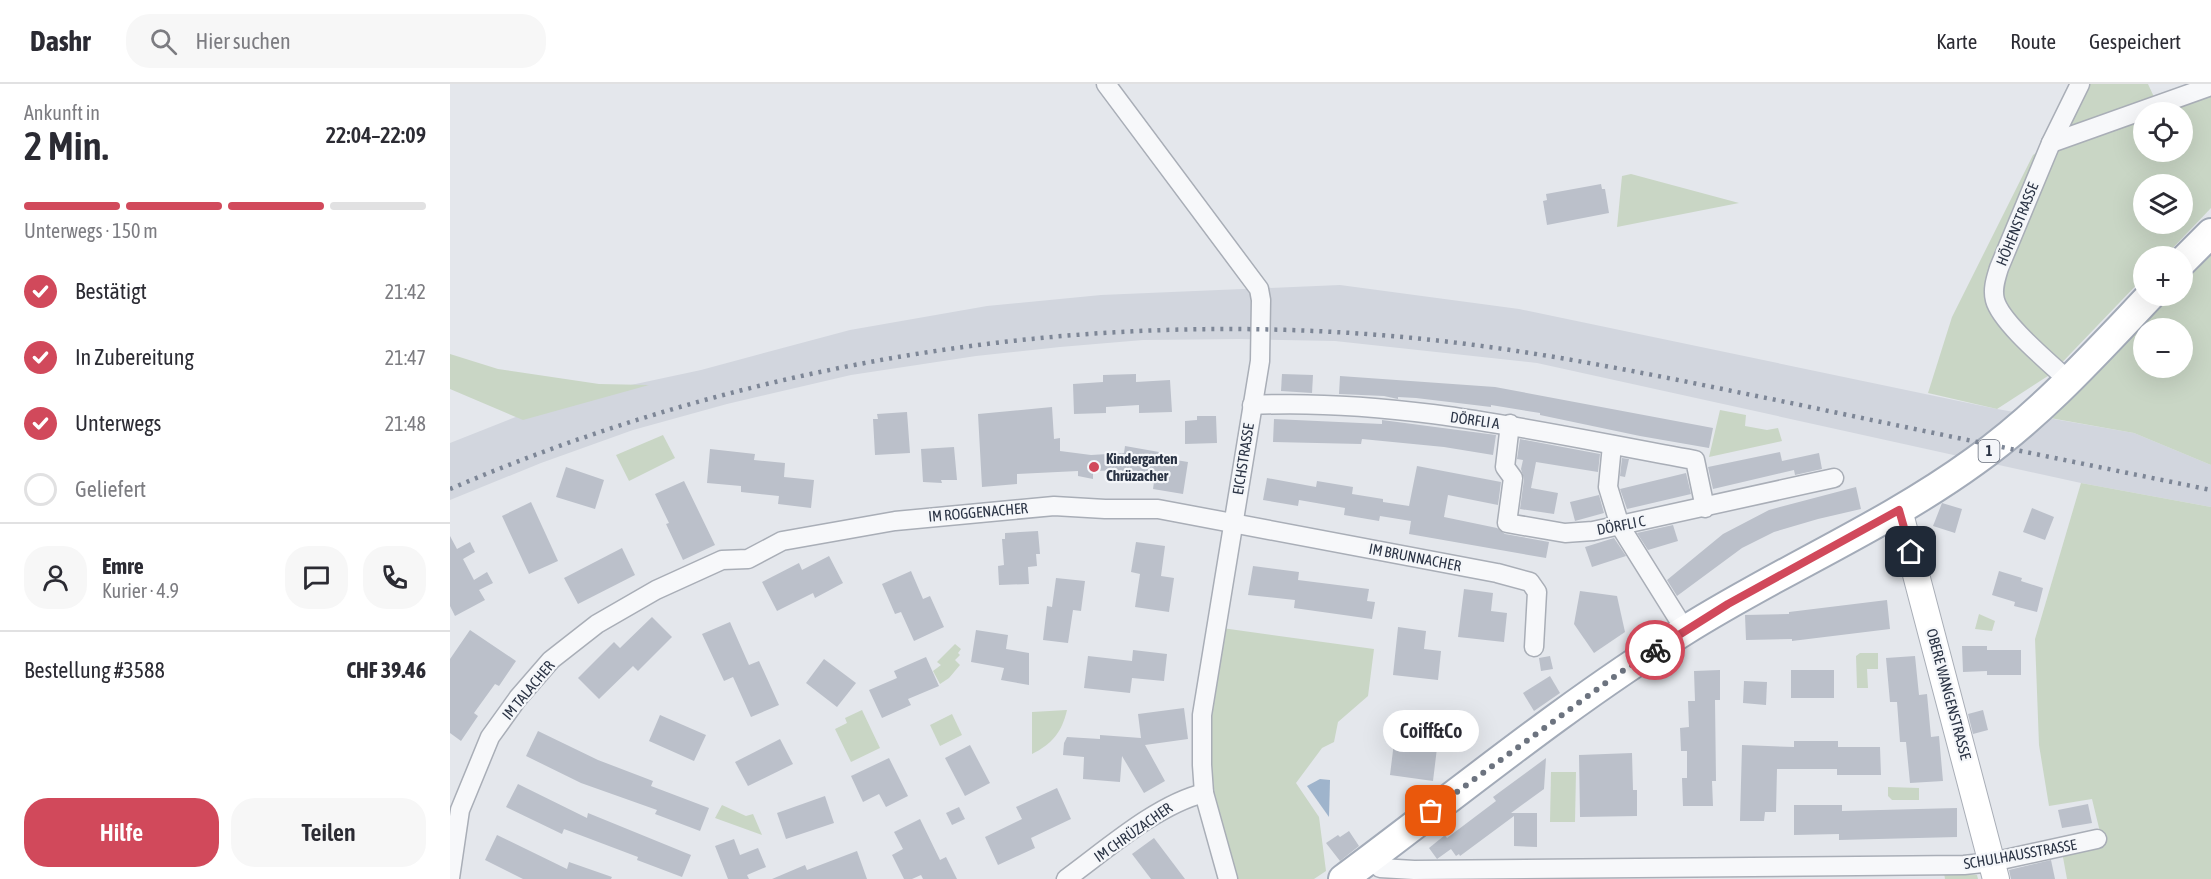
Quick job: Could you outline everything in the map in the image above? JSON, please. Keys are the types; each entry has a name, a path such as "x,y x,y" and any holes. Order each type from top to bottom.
{"main road":[{"path":"2193,251 2211,233"},
{"name":"1","path":"1343,879 1462,787 1618,674 1685,630 1899,510 1978,460 2030,418 2140,306"}],"street":[{"name":"EICHSTRASSE","path":"1106,84 1259,289 1261,300 1260,361 1203,707 1201,743 1204,793 1228,879"},
{"name":"HÖHENSTRASSE","path":"2069,381 2008,322 1995,301 1994,287 1999,268 2051,143 2080,84"},
{"path":"2051,143 2211,86"},
{"name":"DÖRFLI A","path":"1252,405 1283,404 1403,410 1510,424 1695,460 1705,508"},
{"name":"DÖRFLI C","path":"1510,424 1505,467 1513,478 1507,523 1565,533 1620,526 1834,478"},
{"path":"1612,445 1608,488 1620,526 1685,630"},
{"name":"IM ROGGENACHER","path":"729,559 748,559 782,541 895,521 1054,506 1158,509 1233,522"},
{"name":"OBERE WANGENSTRASSE","path":"1899,510 1994,870"},
{"name":"IM BRUNNACHER","path":"1233,522 1497,573 1530,582 1537,592 1534,647"},
{"name":"IM TALACHER","path":"450,878 460,810 490,737 537,675 551,660 597,624 694,571 729,559"},
{"name":"IM CHRÜZACHER","path":"1065,879 1148,820 1179,801 1204,793"},
{"name":"SCHULHAUSSTRASSE","path":"1371,858 1380,868 1414,870 1964,865 1994,870 2097,839"}],"shaded area":[{"path":"1340,285 1519,309 1997,409 2134,433 2211,465 2211,507 2081,483 1537,363 1335,341 1239,339 1143,340 1060,347 976,356 851,375 727,404 633,430 541,463 450,500 450,443 556,401 701,370 850,330 987,306 1101,295"}],"green space":[{"path":"2086,84 2148,84 2156,102 2133,102 2133,162 2193,162 2193,102 2181,102 2211,91 2211,208 2193,227 2193,174 2133,174 2133,234 2186,234 2175,246 2133,246 2133,288 2051,374 1997,409 1928,393 1952,317 2033,155 2051,143"},
{"path":"1631,174 1739,203 1617,227 1622,176"},
{"path":"2211,249 2211,465 2134,433 2050,418 2133,329 2133,378 2193,378 2193,318 2143,318 2155,306 2193,306 2193,267"},
{"path":"450,354 498,369 599,384 649,385 523,420 450,389"},
{"path":"1720,410 1746,415 1745,426 1767,430 1778,428 1782,441 1709,457"},
{"path":"663,435 675,458 629,481 616,455"},
{"path":"2081,483 2211,507 2211,879 2067,879 2060,841 2100,832 2092,799 2049,806 2039,745 2035,639"},
{"path":"1979,614 1995,621 1992,631 1975,629"},
{"path":"1222,628 1374,649 1368,696 1338,722 1334,742 1322,748 1296,783 1319,817 1326,871 1314,879 1234,879 1212,778 1210,757 1209,715"},
{"path":"955,644 961,649 958,653 960,655 955,660 960,665 949,678 940,684 933,671 941,665 937,662"},
{"path":"1860,653 1878,653 1878,669 1867,669 1868,688 1857,688 1856,656"},
{"path":"862,710 880,748 851,762 835,729 847,723 845,718"},
{"path":"1067,710 1055,736 1032,754 1032,712"},
{"path":"952,714 962,735 940,746 930,725"},
{"path":"1551,772 1576,772 1575,822 1550,822"},
{"path":"1888,787 1919,788 1919,800 1892,800 1888,796"},
{"path":"722,805 746,816 753,814 762,835 715,818"},
{"path":"1944,873 1977,875 1978,879 1945,879"}],"water":[{"path":"1320,779 1330,780 1329,817 1307,786"}],"building":[{"path":"1601,184 1602,189 1605,189 1609,213 1547,225 1543,201 1547,200 1546,194"},
{"path":"1136,374 1136,382 1170,380 1172,412 1139,413 1139,405 1106,407 1106,413 1074,414 1073,384 1103,382 1103,375"},
{"path":"1282,374 1313,375 1312,393 1281,391"},
{"path":"1340,376 1495,387 1713,428 1709,448 1491,405 1491,407 1416,398 1398,397 1398,399 1384,396 1339,394"},
{"path":"1052,407 1054,439 1060,438 1060,451 1091,455 1124,453 1125,446 1159,452 1158,457 1188,462 1183,494 1153,489 1154,482 1120,477 1122,470 1093,471 1093,479 1078,476 1078,471 1017,474 1017,484 982,487 978,414"},
{"path":"907,412 910,453 875,455 873,419 878,419 877,414"},
{"path":"1197,416 1216,416 1217,443 1185,444 1185,421 1197,420"},
{"path":"1274,419 1382,424 1382,420 1496,435 1493,455 1444,447 1362,439 1361,444 1273,442"},
{"path":"1520,439 1600,454 1598,472 1536,462 1531,488 1558,493 1554,514 1520,509 1524,479 1521,469 1523,460 1517,459"},
{"path":"954,447 957,480 941,480 942,483 923,482 921,449"},
{"path":"710,449 755,454 754,460 785,463 784,477 814,480 811,508 778,504 779,496 741,492 741,486 707,483"},
{"path":"1780,452 1782,461 1819,453 1822,469 1795,475 1794,470 1713,489 1708,467"},
{"path":"1622,458 1629,459 1625,477 1620,476"},
{"path":"1417,466 1501,482 1498,505 1448,495 1444,517 1497,528 1505,534 1549,542 1546,558 1409,534 1411,521 1380,516 1379,521 1344,515 1345,508 1299,500 1298,506 1263,500 1267,478 1316,487 1317,481 1353,487 1352,494 1409,506"},
{"path":"566,467 604,480 595,509 556,497"},
{"path":"1686,473 1691,494 1627,509 1620,489"},
{"path":"684,481 715,545 683,560 655,494"},
{"path":"1856,487 1861,509 1774,532 1742,548 1677,596 1667,580 1723,534 1769,510"},
{"path":"1599,495 1604,513 1575,521 1570,502"},
{"path":"531,502 558,561 529,574 502,516"},
{"path":"1942,503 1962,509 1955,533 1933,526"},
{"path":"2032,508 2054,517 2045,540 2023,532"},
{"path":"1673,525 1678,541 1648,550 1637,533"},
{"path":"1038,531 1040,554 1036,554 1037,566 1028,567 1029,584 999,585 998,566 1004,565 1002,539 1005,539 1005,533"},
{"path":"450,536 457,549 470,542 475,552 463,559 474,580 487,572 493,583 479,590 485,600 455,616 450,606"},
{"path":"1614,538 1626,556 1592,567 1585,547"},
{"path":"1136,542 1165,546 1161,576 1174,578 1169,612 1135,607 1140,574 1131,572"},
{"path":"622,548 635,575 578,604 564,578"},
{"path":"829,556 843,583 815,598 813,593 777,611 762,582 799,563 802,570"},
{"path":"1253,566 1299,572 1298,580 1369,589 1367,601 1375,602 1372,619 1294,608 1295,600 1248,595"},
{"path":"911,571 923,599 930,596 944,627 914,641 901,612 895,614 882,584"},
{"path":"1999,571 2043,588 2037,612 2014,606 2015,602 1992,595"},
{"path":"1056,578 1085,581 1081,611 1073,610 1068,643 1043,640 1047,606 1052,607"},
{"path":"1464,589 1493,593 1491,611 1507,613 1504,642 1458,637"},
{"path":"1580,591 1617,596 1625,632 1594,653 1574,624"},
{"path":"1887,600 1890,629 1792,641 1792,639 1746,640 1745,615 1789,614 1789,612"},
{"path":"652,617 672,637 638,671 633,666 599,699 578,678 614,642 620,648"},
{"path":"730,622 749,665 759,661 779,705 751,717 733,677 724,681 702,634"},
{"path":"1398,627 1426,631 1424,649 1441,651 1438,680 1393,675"},
{"path":"470,630 516,661 499,686 495,684 474,713 478,716 461,741 450,733 450,659"},
{"path":"976,630 1008,635 1006,649 1029,653 1029,685 1001,680 1004,668 971,662"},
{"path":"1962,646 1987,646 1987,650 2021,650 2021,675 1987,675 1987,671 1963,672"},
{"path":"1133,650 1167,654 1164,681 1132,678 1130,693 1084,688 1088,656 1132,661"},
{"path":"1550,656 1553,669 1541,671 1539,658"},
{"path":"1915,656 1919,695 1927,694 1931,737 1939,736 1943,781 1910,783 1906,742 1900,742 1897,702 1890,702 1886,658"},
{"path":"926,657 939,686 908,699 911,705 882,718 869,690 897,678 894,671"},
{"path":"824,659 856,683 837,707 806,683"},
{"path":"1720,670 1720,700 1715,700 1716,781 1712,781 1713,806 1683,806 1682,778 1687,778 1687,751 1681,751 1680,728 1689,727 1688,701 1695,701 1694,671"},
{"path":"1791,670 1834,670 1834,698 1791,698"},
{"path":"1550,676 1560,693 1534,711 1523,693"},
{"path":"1744,681 1767,682 1766,705 1743,703"},
{"path":"1184,708 1188,739 1145,745 1165,781 1144,793 1122,756 1120,782 1083,779 1084,757 1063,755 1067,737 1100,739 1100,735 1141,738 1138,714"},
{"path":"1983,710 1988,730 1973,734 1968,714"},
{"path":"660,715 706,735 694,761 649,741"},
{"path":"1396,726 1426,730 1424,747 1437,748 1433,781 1390,775"},
{"path":"538,731 598,760 653,781 651,786 709,808 700,831 655,814 657,810 581,783 526,756"},
{"path":"780,739 793,764 748,786 735,762"},
{"path":"1794,741 1838,741 1838,747 1880,747 1881,775 1837,775 1837,769 1777,769 1776,812 1765,812 1764,821 1740,821 1742,745 1794,747"},
{"path":"970,745 990,783 965,796 945,758"},
{"path":"1632,753 1633,790 1637,790 1637,816 1580,817 1579,755"},
{"path":"889,758 908,796 886,807 879,794 863,802 851,776"},
{"path":"1546,758 1544,789 1511,813 1537,813 1537,847 1514,846 1514,816 1460,856 1459,854 1456,856 1451,849 1437,859 1429,848 1445,835 1447,838 1496,801 1493,797"},
{"path":"518,784 587,818 588,813 691,855 682,877 637,860 638,857 564,829 562,834 506,807"},
{"path":"1057,788 1071,819 1031,838 1035,848 998,865 985,837 1022,819 1016,807"},
{"path":"825,796 834,823 786,839 777,813"},
{"path":"2088,804 2092,823 2062,828 2058,810"},
{"path":"1794,805 1842,805 1842,811 1957,808 1957,837 1839,840 1839,834 1794,835"},
{"path":"959,807 965,819 952,825 946,813"},
{"path":"920,819 940,860 946,857 957,879 923,879 921,875 912,879 904,879 892,855 903,849 894,832"},
{"path":"1349,831 1359,846 1340,861 1326,843"},
{"path":"497,835 567,869 569,862 612,877 611,879 523,879 485,860"},
{"path":"1154,838 1185,879 1151,879 1132,854"},
{"path":"734,839 740,855 758,848 766,867 747,875 749,879 728,879 715,846"},
{"path":"857,851 867,879 772,879 805,865 807,870"},
{"path":"2051,860 2055,879 2011,879 2009,870"}],"railway":[{"path":"450,489 565,444 682,406 801,376 922,353 1044,338 1167,330 1290,330 1460,343 1601,365 2211,490"}],"way so far":[{"path":"1431,811 1618,674 1655,650"}],"place":[{"name":"Kindergarten Chrüzacher","path":"1094,467"},
{"name":"Coiff&Co","path":"1431,811"}],"route":[{"path":"1655,650 1728,604 1899,510 1911,552"}]}
